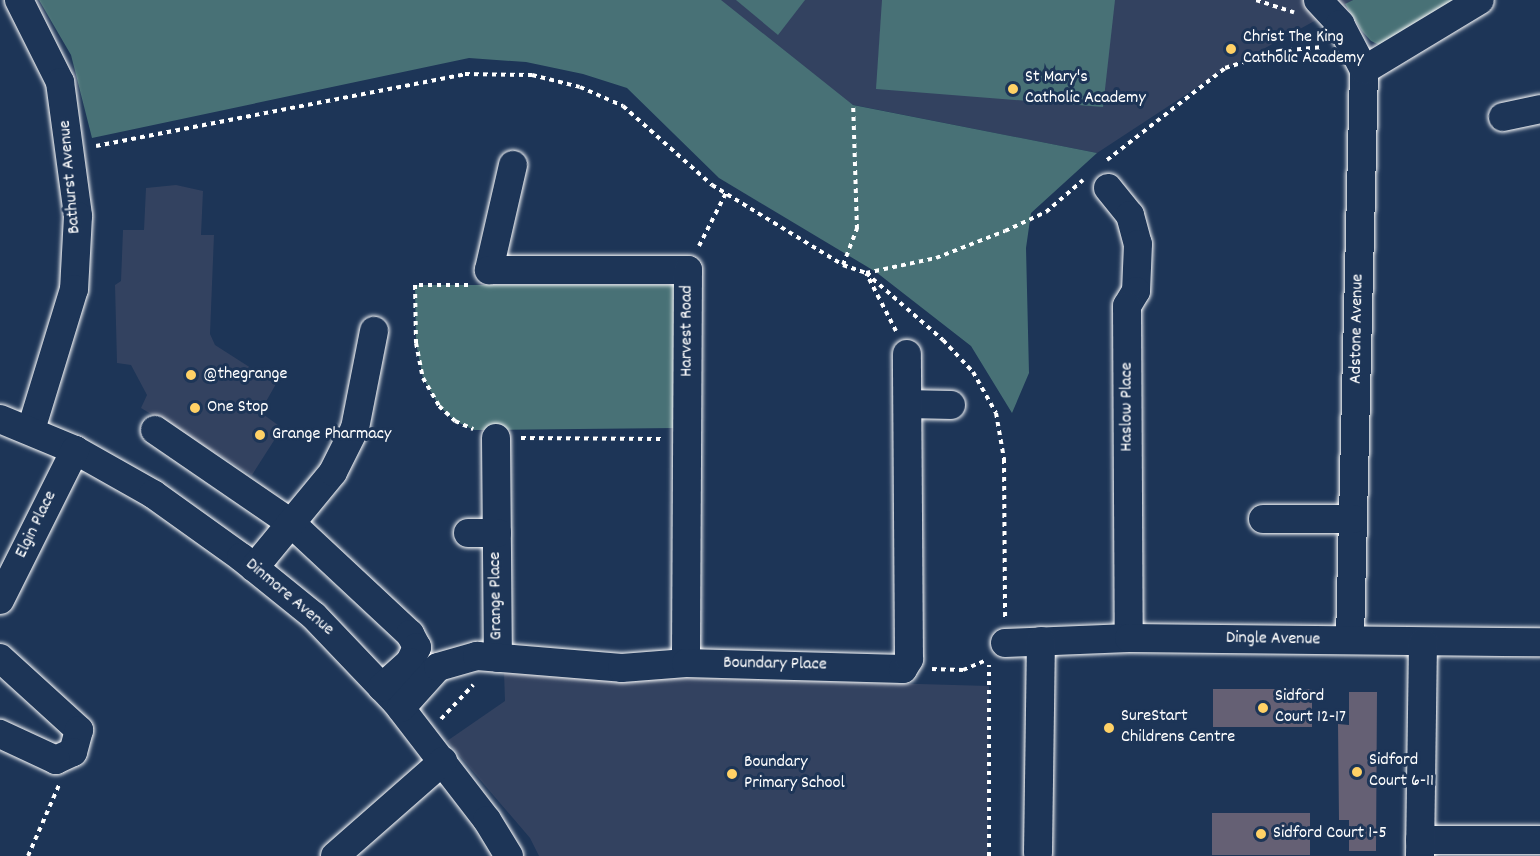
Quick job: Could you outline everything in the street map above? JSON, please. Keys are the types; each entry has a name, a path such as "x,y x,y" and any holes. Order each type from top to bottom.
{"street":[{"name":"Bathurst Avenue","path":"20,0 60,82 78,216 74,289 31,430"},
{"name":"Adstone Avenue","path":"1318,0 1345,34 1364,70 1350,640"},
{"path":"1364,70 1479,0"},
{"path":"1503,117 1540,109"},
{"name":"Harvest Road","path":"513,165 489,270 688,270 686,663"},
{"name":"Haslow Place","path":"1101,175 1130,215 1138,244 1136,291 1127,306 1129,638"},
{"path":"254,567 333,472 355,428 374,331"},
{"path":"903,669 909,659 907,354"},
{"path":"908,404 951,405"},
{"name":"Dinmore Avenue","path":"0,419 75,450 153,494 254,567 314,615 401,708 443,761 509,856"},
{"path":"155,430 291,523 410,634 417,647 410,662 382,687"},
{"name":"Grange Place","path":"496,438 498,658"},
{"name":"Elgin Place","path":"0,600 75,450"},
{"path":"1263,519 1353,519"},
{"name":"Grange Place","path":"468,533 497,533"},
{"name":"Dingle Avenue","path":"1005,643 1129,638 1540,642"},
{"path":"1038,853 1041,641"},
{"path":"1424,642 1420,848 1540,840"},
{"name":"Boundary Place","path":"401,708 438,667 477,656 622,668 686,663 903,669"},
{"path":"0,658 79,730 74,752 56,760 0,734"},
{"path":"335,856 443,761"}],"path":[{"path":"866,273 936,258 1046,212 1101,175 1226,68 1345,34"},
{"path":"71,151 465,74 532,75 580,87 623,106 726,193 843,265 866,273 943,340 973,372 996,412 1004,459 1005,643"},
{"path":"843,265 857,229 853,105"},
{"path":"688,270 726,193"},
{"path":"866,273 907,354"},
{"path":"475,285 415,285 416,343 423,378 439,406 455,421 496,438 688,439"},
{"path":"424,737 498,658"},
{"path":"903,669 963,670 989,659 989,856"},
{"path":"28,856 74,752"}],"shaded area":[{"name":"St Mary's Catholic Academy","path":"719,0 1353,0 1219,73 1097,153 849,104"},
{"path":"176,185 203,191 201,235 214,235 210,334 215,345 276,384 260,412 282,428 252,475 141,408 147,395 131,365 117,363 115,285 121,281 123,230 144,230 146,188"},
{"name":"Boundary Primary School","path":"504,672 989,686 988,856 539,856 530,838 447,741 505,701"}],"green space":[{"path":"39,0 721,0 853,105 1097,153 1031,213 1026,248 1029,373 1012,413 971,346 876,272 719,178 627,88 583,74 526,62 469,58 92,138 71,55"},
{"path":"736,0 805,0 778,35"},
{"path":"882,0 1115,0 1103,107 876,89"},
{"path":"1353,0 1480,0 1392,51 1371,41 1362,31 1345,4"},
{"path":"415,285 676,285 675,428 474,430 455,421 439,406 423,378 416,343"}],"building":[{"name":"Sidford Court 12-17","path":"1213,689 1312,689 1312,727 1213,727"},
{"name":"Sidford Court 6-11","path":"1349,692 1377,692 1376,851 1349,851 1349,820 1339,820 1338,724 1349,725"},
{"name":"Sidford Court 1-5","path":"1212,813 1310,813 1310,855 1212,855"}],"place":[{"name":"Christ The King Catholic Academy","path":"1231,49"},
{"name":"St Mary's Catholic Academy","path":"1013,89"},
{"name":"@thegrange","path":"191,375"},
{"name":"One Stop","path":"195,408"},
{"name":"Grange Pharmacy","path":"260,435"},
{"name":"Sidford Court 12-17","path":"1263,708"},
{"name":"SureStart Childrens Centre","path":"1109,728"},
{"name":"Sidford Court 6-11","path":"1357,772"},
{"name":"Boundary Primary School","path":"732,774"},
{"name":"Sidford Court 1-5","path":"1261,834"}]}
